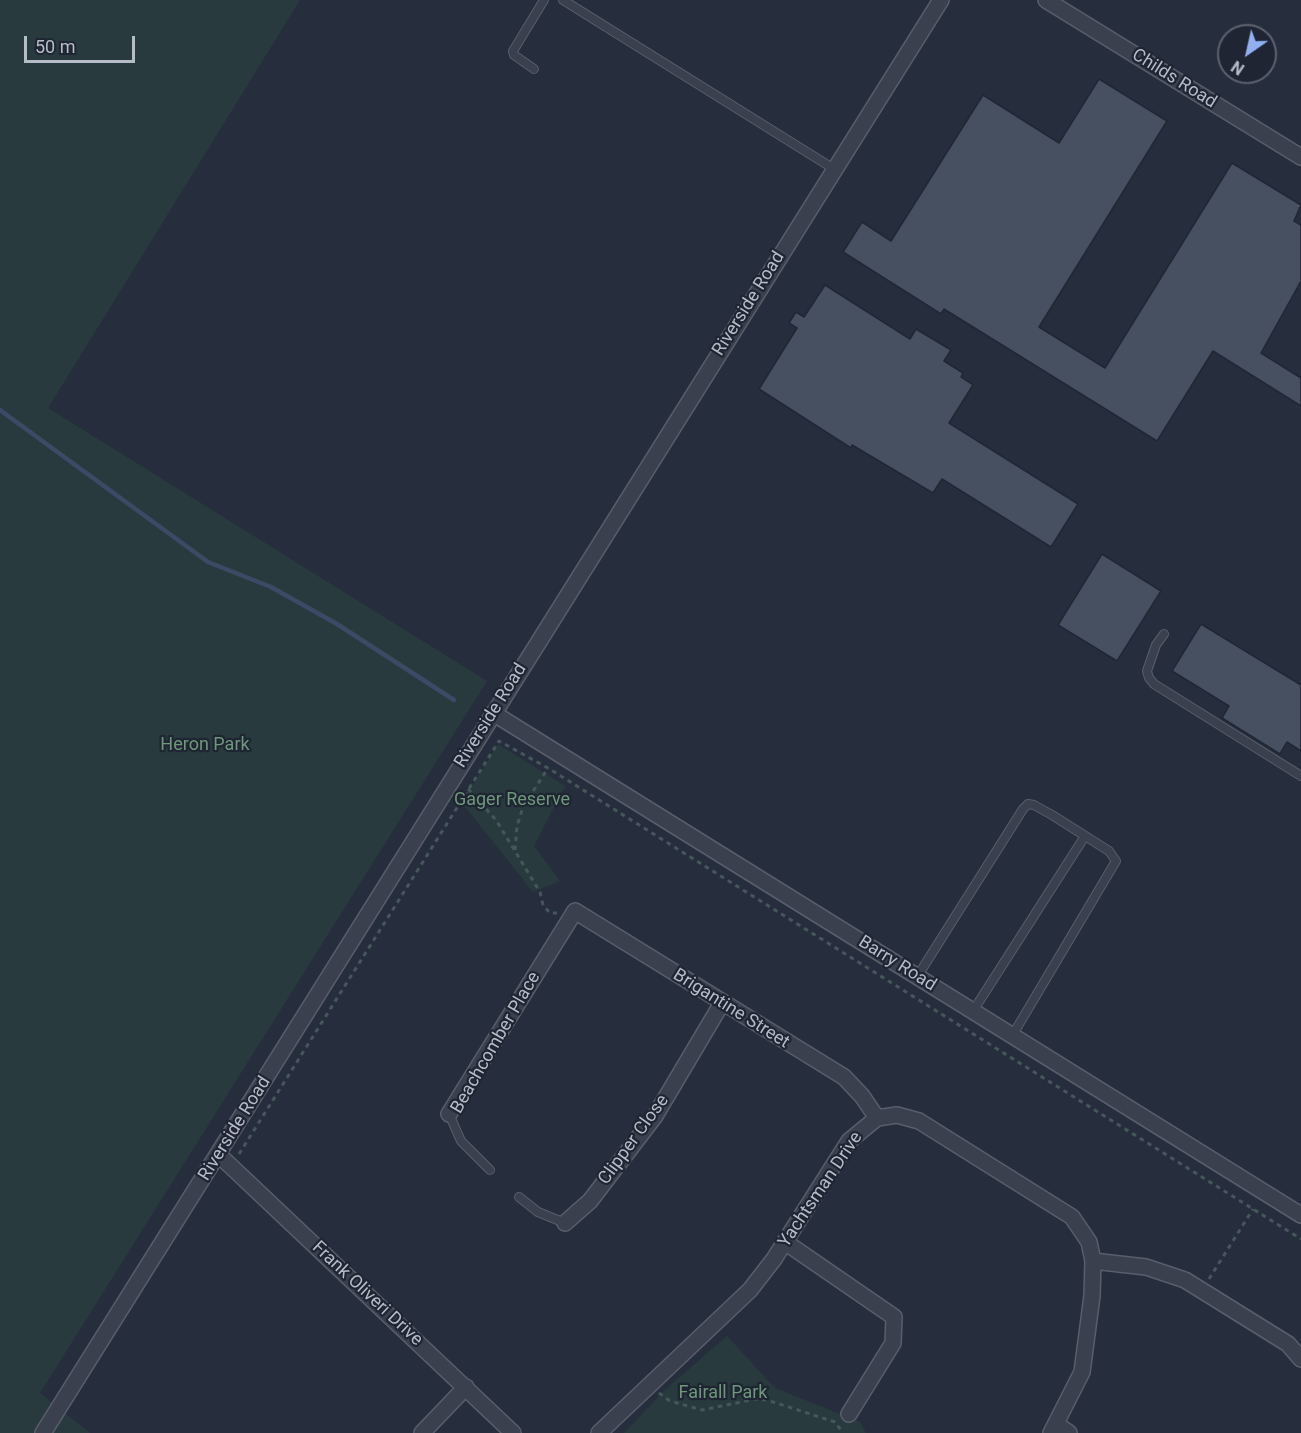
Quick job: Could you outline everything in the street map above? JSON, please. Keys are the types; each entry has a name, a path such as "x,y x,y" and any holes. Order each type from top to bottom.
{"street":[{"name":"Riverside Road","path":"43,1433 941,0"},
{"name":"Childs Road","path":"1046,0 1301,157"},
{"name":"Barry Road","path":"493,713 1301,1215"},
{"name":"Brigantine Street","path":"575,911 844,1077 862,1096 877,1118"},
{"name":"Beachcomber Place","path":"450,1114 575,911"},
{"name":"Clipper Close","path":"565,1223 590,1201 655,1116 722,1003"},
{"name":"Yachtsman Drive","path":"599,1433 750,1290 785,1242 849,1140 862,1127 877,1118 897,1115 919,1121 1072,1216 1089,1242 1093,1261 1092,1296 1082,1372 1053,1428"},
{"name":"Frank Oliveri Drive","path":"219,1155 513,1433"},
{"path":"785,1242 894,1317 893,1343 849,1414"},
{"path":"1093,1261 1146,1267 1185,1280 1288,1344 1301,1359"},
{"path":"422,1433 466,1387"},
{"path":"1053,1428 1069,1433"}],"lane":[{"path":"534,69 514,55 513,51 544,0"},
{"path":"563,0 834,169"},
{"path":"1164,634 1150,658 1147,671 1149,678 1206,718 1301,776"},
{"path":"917,977 1023,808 1028,804 1034,805 1109,850 1116,861 1012,1036"},
{"path":"973,1011 1085,836"},
{"name":"Beachcomber Place","path":"450,1114 461,1141 490,1170"},
{"name":"Clipper Close","path":"519,1197 538,1212 565,1223"}],"path":[{"path":"232,1167 499,741 548,768 1301,1239"},
{"path":"514,852 517,826 523,807 548,768"},
{"path":"468,789 496,820 540,892 543,905 550,913 575,911"},
{"path":"1209,1279 1253,1209"},
{"path":"648,1385 670,1401 702,1410 767,1400 835,1422 843,1433"}],"green space":[{"name":"Heron Park","path":"0,0 300,0 48,408 487,681 40,1393 90,1433 0,1433"},
{"name":"Gager Reserve","path":"498,744 565,786 534,846 560,881 533,892 462,803"},
{"name":"Fairall Park","path":"727,1336 775,1388 860,1422 866,1433 624,1433 665,1390"}],"building":[{"path":"1099,79 1167,121 1039,327 1105,368 1232,163 1301,205 1294,221 1301,225 1301,281 1261,353 1301,378 1301,406 1213,351 1157,441 944,309 941,314 843,252 862,222 891,241 983,95 1059,143"},
{"path":"825,285 910,339 916,329 951,350 944,361 963,373 961,377 973,385 949,423 1078,504 1051,547 942,479 933,493 852,445 851,448 759,389 797,328 789,323 796,312 804,317"},
{"path":"1102,554 1161,591 1117,661 1058,625"},
{"path":"1201,624 1301,685 1301,751 1287,742 1280,754 1222,718 1229,706 1172,671"}],"waterway":[{"path":"0,410 208,562 271,587 337,624 454,700"}]}
